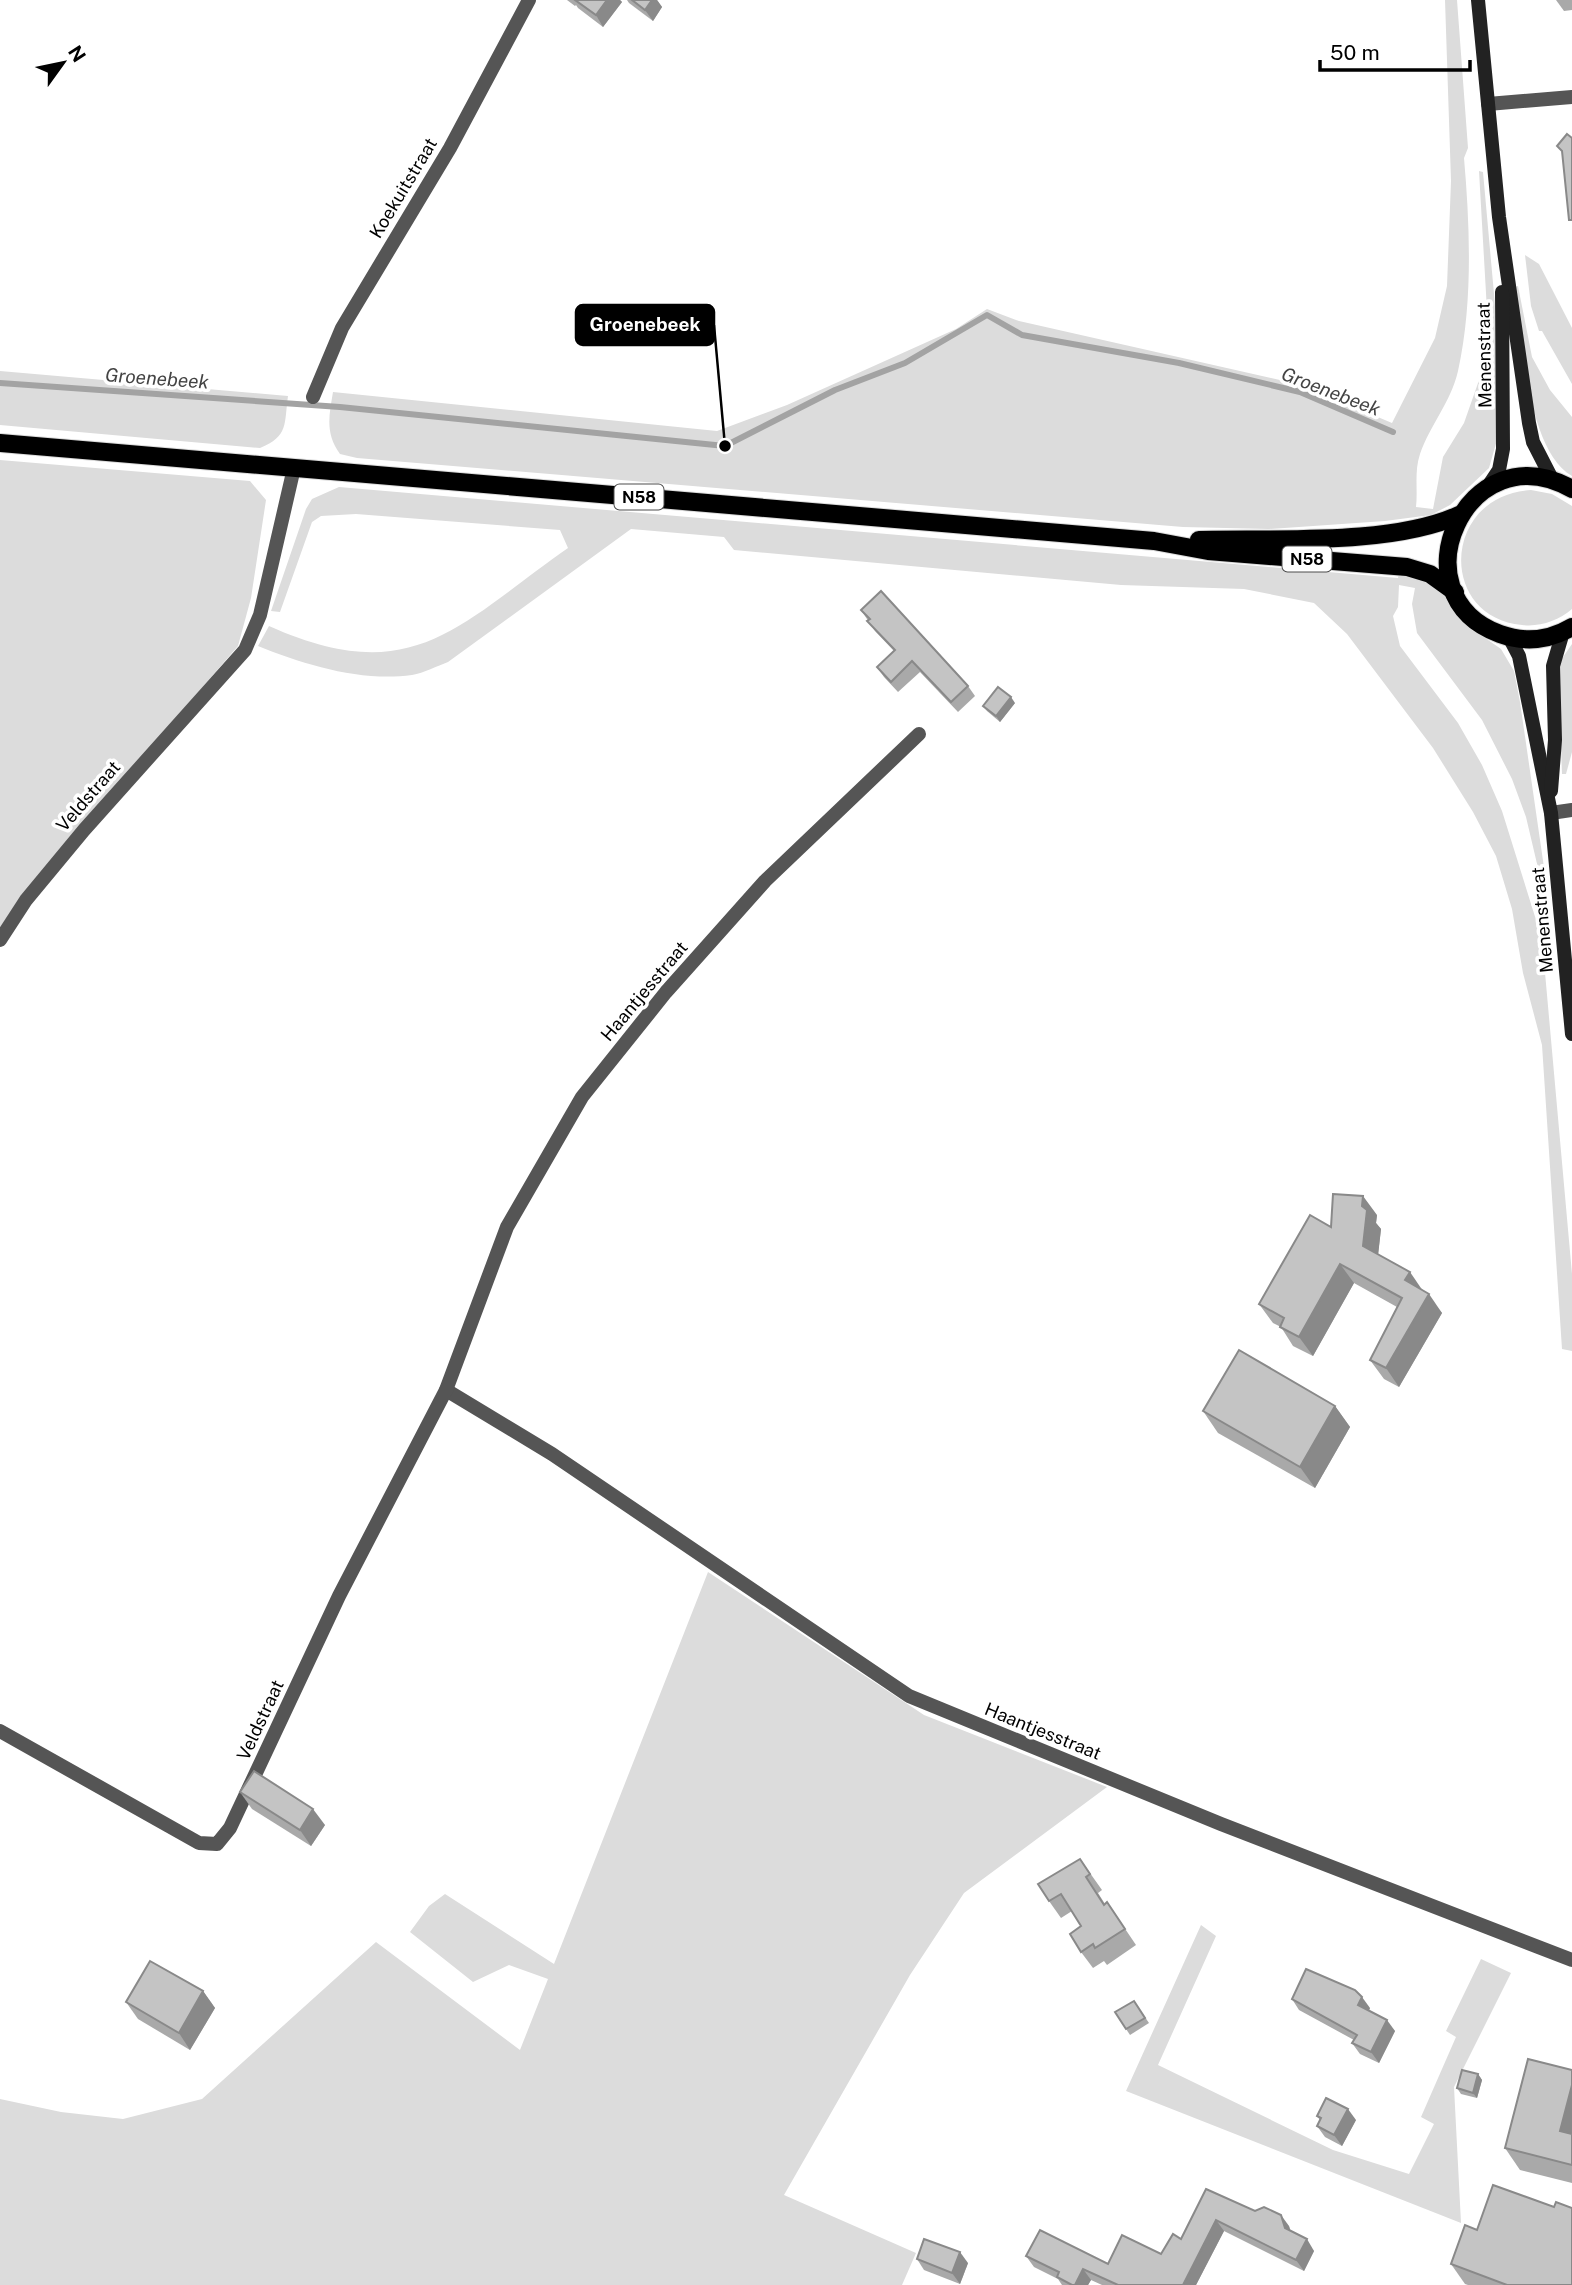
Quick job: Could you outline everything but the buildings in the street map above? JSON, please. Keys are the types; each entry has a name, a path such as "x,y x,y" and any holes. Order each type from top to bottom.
{"main road":[{"name":"Menenstraat","path":"1478,0 1499,217 1531,432 1552,479"},
{"name":"Menenstraat","path":"1487,488 1499,470 1504,433 1499,217"},
{"name":"N58","path":"0,443 1154,541 1208,551 1407,567 1430,574 1455,592"},
{"path":"1567,629 1527,639 1509,637 1477,621 1455,592 1447,553 1459,515 1487,488 1507,479 1530,476 1552,479 1572,489"},
{"name":"N58","path":"1154,541 1314,538 1377,533 1434,526 1459,515"},
{"name":"Menenstraat","path":"1550,808 1555,740 1553,667 1567,629"},
{"name":"Menenstraat","path":"1509,637 1519,656 1550,808 1572,1034"}],"street":[{"name":"Koekuitstraat","path":"313,397 342,328 450,148 529,0"},
{"path":"1488,104 1572,97"},
{"name":"Veldstraat","path":"0,940 26,900 84,830 215,684 253,636 294,468"},
{"name":"Haantjesstraat","path":"470,1325 507,1227 582,1097 666,992 765,881 919,733"},
{"path":"1550,808 1572,810"},
{"name":"Veldstraat","path":"0,1731 199,1843 217,1844 230,1828 339,1596 446,1390 470,1325"},
{"name":"Haantjesstraat","path":"446,1390 545,1450 909,1696 1221,1824 1572,1960"}],"shaded area":[{"path":"1445,0 1457,0 1468,148 1464,158 1469,238 1468,292 1463,345 1455,382 1418,461 1416,507 1433,509 1443,457 1464,423 1484,366 1488,328 1479,171 1483,172 1495,305 1497,440 1489,468 1450,505 1431,515 1269,529 1183,527 357,458 340,454 332,439 330,417 333,392 717,431 787,405 956,329 987,309 1019,321 1302,385 1392,423 1435,338 1447,286 1451,181"},
{"path":"1525,255 1539,264 1572,328 1572,384 1542,331 1539,331 1531,306"},
{"path":"1518,286 1532,357 1550,390 1572,417 1572,476 1557,462 1545,442 1536,418 1524,362 1515,287"},
{"path":"0,371 288,396 285,422 281,434 260,448 0,425"},
{"path":"0,460 250,481 266,500 251,598 238,646 17,902 0,928"},
{"path":"339,487 1398,578 1399,573 1419,576 1440,588 1468,626 1501,649 1514,671 1520,702 1549,902 1546,902 1526,817 1512,779 1482,720 1417,633 1412,604 1415,588 1399,585 1398,607 1393,616 1400,646 1458,723 1482,765 1502,811 1542,939 1572,1274 1572,1351 1562,1349 1542,1045 1523,973 1512,909 1496,856 1473,812 1433,748 1347,634 1314,603 1244,589 1121,585 734,550 724,537 631,529 448,662 412,675 393,677 353,674 295,660 258,646 269,626 318,644 360,652 397,650 430,640 462,624 495,602 568,548 560,530 356,514 321,516 312,522 280,612 271,611 306,509 312,499"},
{"path":"1531,490 1552,494 1572,506 1572,609 1548,622 1522,625 1494,617 1475,601 1464,580 1461,556 1467,533 1480,512 1502,497"},
{"path":"1572,644 1572,752 1566,774 1562,774 1558,671 1561,660"},
{"path":"708,1572 924,1715 1107,1787 964,1893 910,1975 784,2195 916,2253 902,2285 0,2285 0,2099 61,2112 123,2119 202,2099 376,1942 520,2050 548,1979 509,1965 473,1982 410,1932 429,1906 445,1894 554,1964"},
{"path":"1201,1925 1216,1936 1158,2065 1333,2150 1409,2174 1434,2124 1421,2117 1456,2037 1446,2031 1481,1959 1511,1973 1454,2087 1461,2223 1126,2091"}],"waterway":[{"name":"Groenebeek","path":"0,383 340,407 725,446 835,390 905,363 987,315 1022,335 1179,363 1300,392 1393,432"}],"place":[{"name":"Groenebeek","path":"725,446"}]}
